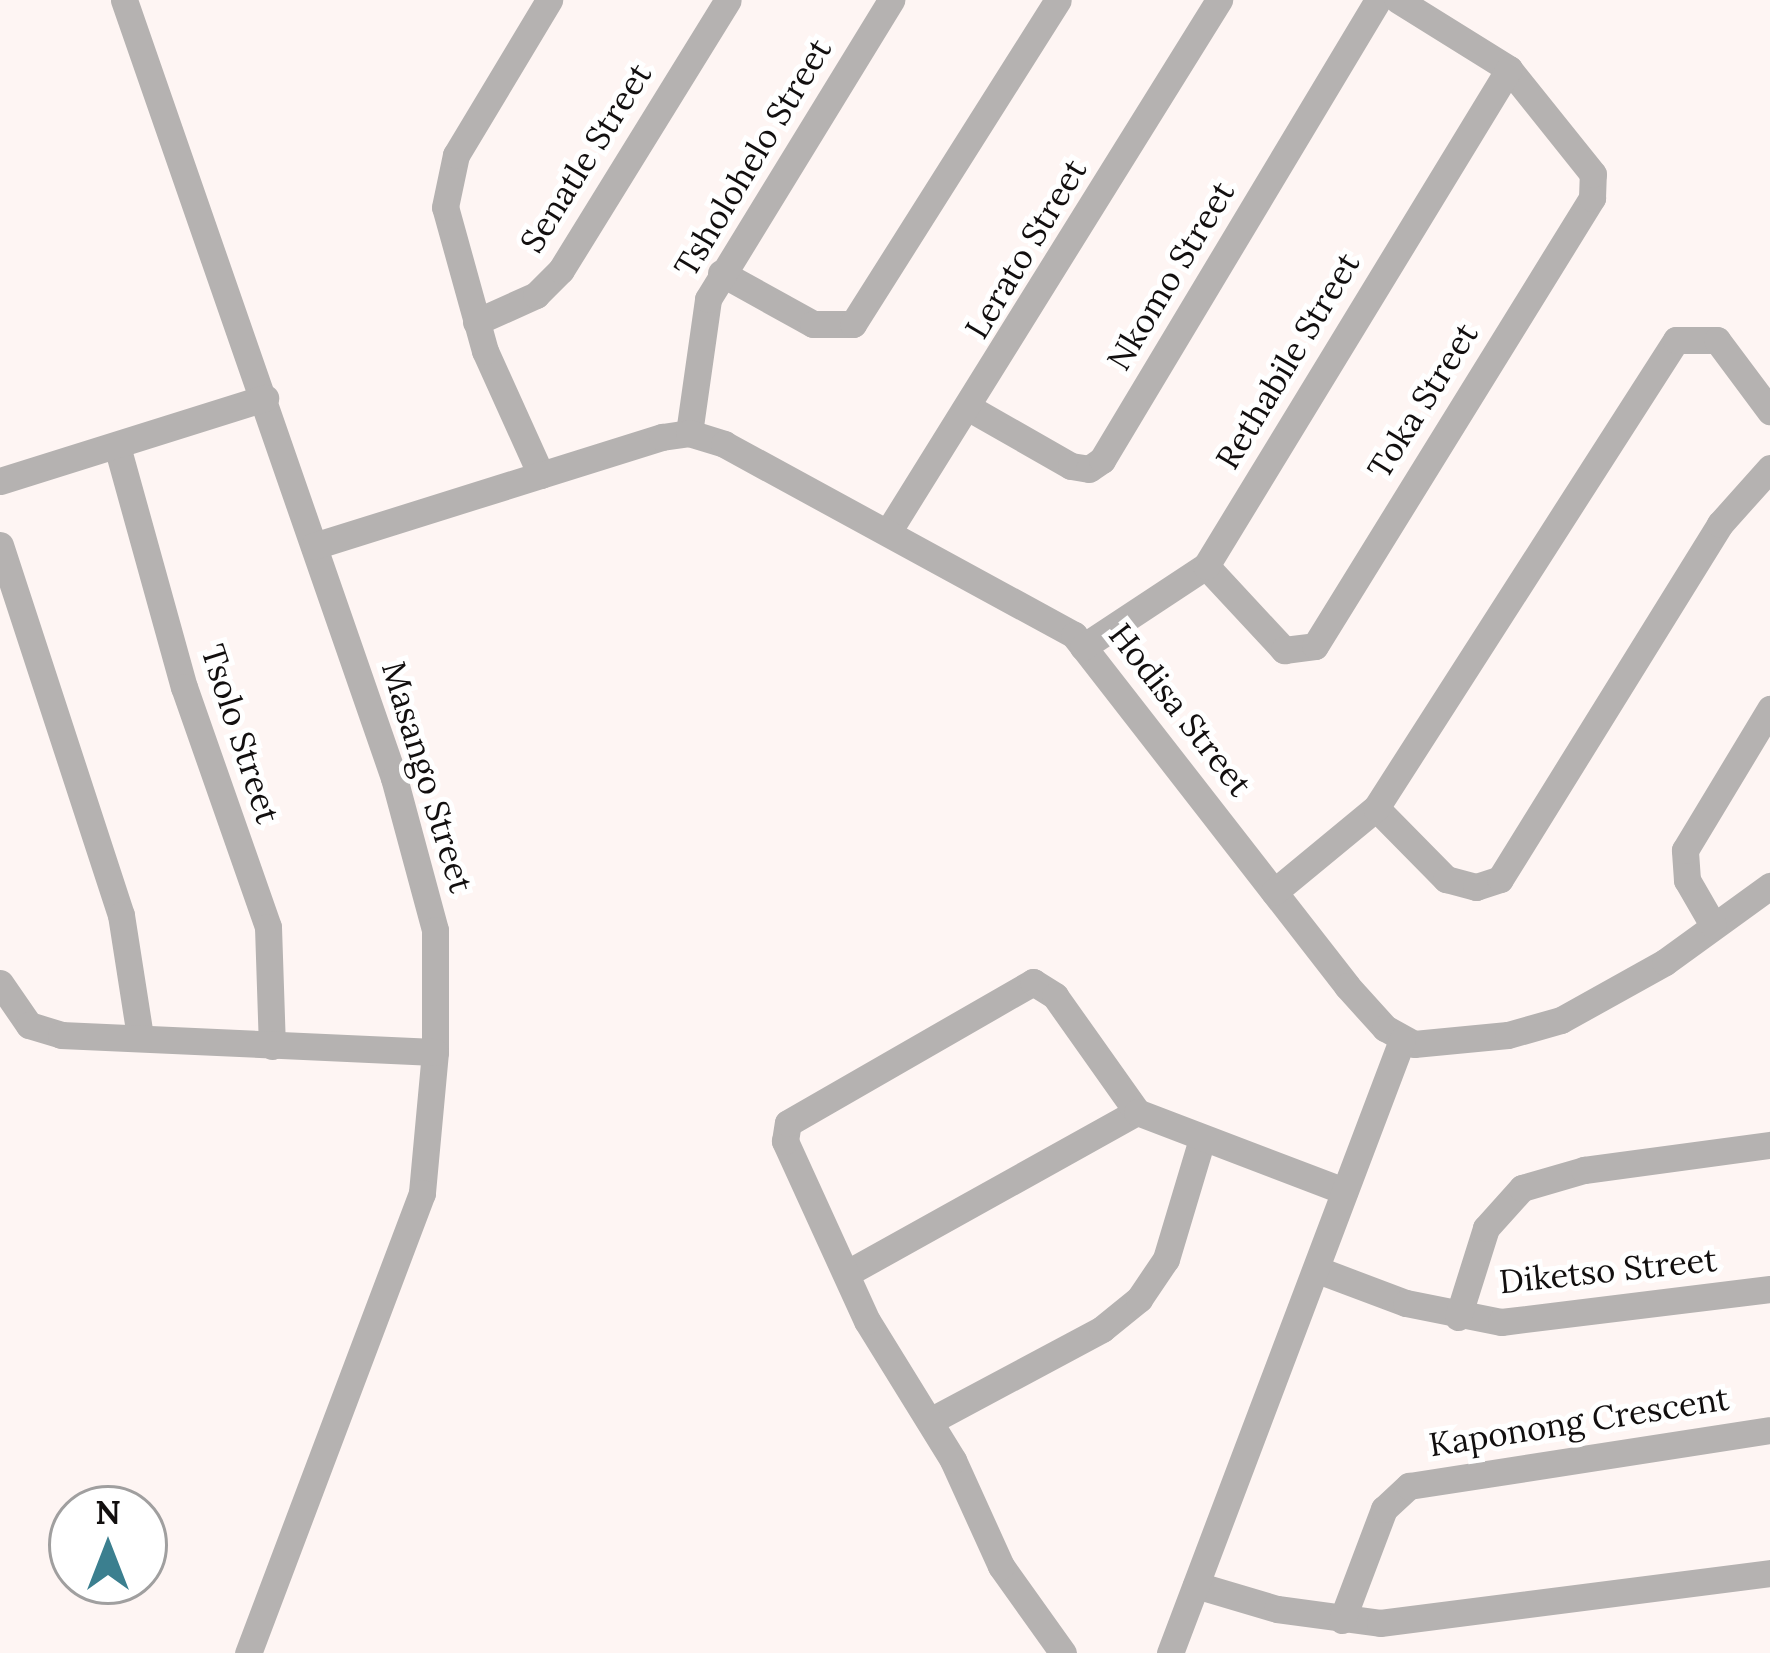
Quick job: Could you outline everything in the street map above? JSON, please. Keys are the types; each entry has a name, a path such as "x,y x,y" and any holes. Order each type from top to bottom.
{"street":[{"name":"Masango Street","path":"124,0 265,398 426,878 435,930 435,1052 428,1156 413,1226 248,1653"},
{"path":"527,479 452,251 445,189 457,155 549,0"},
{"name":"Senatle Street","path":"476,322 536,295 561,270 728,0"},
{"name":"Tsholohelo Street","path":"689,433 702,325 721,273 891,0"},
{"path":"721,273 813,324 853,324 1058,0"},
{"name":"Lerato Street","path":"888,532 971,409 1220,0"},
{"name":"Nkomo Street","path":"971,409 1072,466 1089,469 1102,460 1378,0"},
{"path":"1398,0 1509,69"},
{"name":"Toka Street","path":"1206,566 1284,650 1308,650 1321,638 1589,204 1593,173 1509,69"},
{"name":"Rethabile Street","path":"1084,646 1206,566 1509,69"},
{"path":"1274,892 1376,808 1663,352 1687,335 1717,340 1770,411"},
{"path":"0,481 265,398"},
{"path":"314,546 689,433"},
{"name":"Hodisa Street","path":"689,433 1055,621 1084,646 1347,986 1402,1040"},
{"name":"Tsolo Street","path":"117,446 184,687 268,926 272,1046"},
{"path":"1376,808 1446,879 1476,887 1500,879 1720,524 1770,468"},
{"path":"0,545 121,915 140,1036"},
{"path":"1714,925 1687,880 1684,850 1770,709"},
{"path":"1170,1653 1402,1040 1434,1047 1561,1020 1602,1001 1770,886"},
{"path":"1063,1653 1001,1566 930,1421 878,1341 784,1129 811,1103 1033,982 1055,996 1137,1112 1201,1142 1344,1191"},
{"path":"0,983 38,1030 435,1052"},
{"path":"850,1271 1137,1112"},
{"path":"930,1421 1102,1329 1139,1299 1166,1259 1201,1142"},
{"path":"1458,1317 1486,1228 1522,1188 1584,1170 1770,1145"},
{"name":"Diketso Street","path":"1318,1270 1458,1317 1501,1322 1770,1288"},
{"name":"Kaponong Crescent","path":"1342,1620 1384,1509 1409,1486 1770,1430"},
{"path":"1196,1585 1342,1620 1428,1620 1770,1573"}]}
